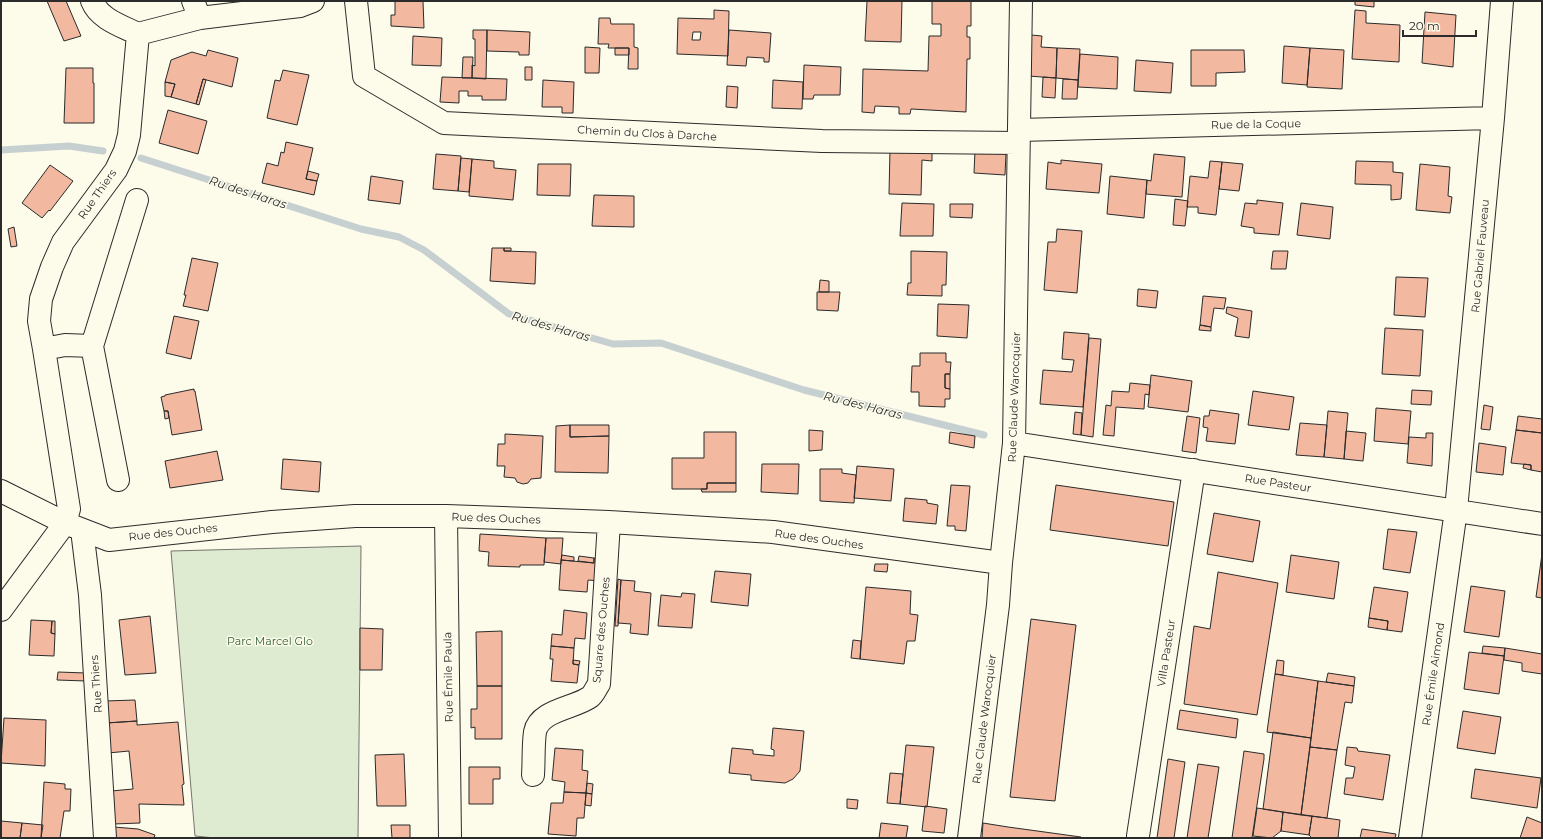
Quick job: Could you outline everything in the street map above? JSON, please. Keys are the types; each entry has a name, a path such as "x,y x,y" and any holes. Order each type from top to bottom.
{"street":[{"path":"92,1 94,6 106,18 138,34 196,10 300,6 313,1"},
{"name":"Chemin du Clos à Darche","path":"356,1 364,76 444,123 822,141 1018,137"},
{"name":"Rue Claude Warocquier","path":"969,838 997,612 1014,443 1018,137 1022,1"},
{"name":"Rue Gabriel Fauveau","path":"1456,510 1493,118 1502,1"},
{"name":"Rue Thiers","path":"104,838 101,760 90,595 69,510 44,349 38,321 41,299 52,267 63,242 116,170 125,151 129,135 138,34"},
{"name":"Rue de la Coque","path":"1018,137 1493,118"},
{"path":"118,480 92,346 137,200"},
{"path":"44,349 65,345 92,346"},
{"name":"Rue Pasteur","path":"1014,443 1542,524"},
{"name":"Villa Pasteur","path":"1138,836 1194,470"},
{"name":"Rue des Ouches","path":"1,491 74,527 109,540 257,524 340,518 446,516 609,522 773,532 1001,563"},
{"name":"Rue Émile Aimond","path":"1410,838 1456,510"},
{"name":"Rue Émile Paula","path":"446,516 450,838"},
{"name":"Square des Ouches","path":"533,775 535,731 541,720 552,713 581,702 592,696 599,684 609,522"},
{"path":"1,610 74,527"}],"green space":[{"name":"Parc Marcel Glo","path":"361,546 358,838 215,838 195,836 171,551"}],"building":[{"path":"47,1 66,1 81,36 64,41"},
{"path":"395,1 423,1 424,28 391,26 391,15 395,15"},
{"path":"867,1 902,1 901,42 865,41"},
{"path":"932,1 971,1 971,26 967,26 967,37 970,37 970,59 967,59 966,112 911,109 910,114 899,114 899,107 875,106 874,113 862,112 863,69 928,71 929,36 941,36 941,24 932,24"},
{"path":"1355,1 1374,1 1374,7 1355,5"},
{"path":"714,10 729,11 728,56 677,54 678,18 714,19","holes":["693,32 701,32 700,40 692,40"]},
{"path":"1355,10 1366,11 1366,23 1400,25 1399,62 1352,59"},
{"path":"1425,12 1456,15 1453,67 1422,63"},
{"path":"599,18 610,18 611,24 634,24 634,47 638,48 638,69 628,69 629,48 608,48 609,44 598,44"},
{"path":"473,30 487,30 486,79 472,78 472,65 475,66 475,39 473,39"},
{"path":"487,30 530,32 529,55 519,55 519,52 487,51"},
{"path":"729,30 771,33 769,62 764,62 764,58 747,57 746,66 727,65"},
{"path":"1031,35 1042,36 1041,47 1057,48 1056,78 1028,76"},
{"path":"413,36 442,38 441,66 412,65"},
{"path":"1284,46 1310,48 1307,85 1282,83"},
{"path":"585,47 600,48 599,73 585,73"},
{"path":"615,48 629,48 629,55 615,55"},
{"path":"1057,48 1080,49 1078,80 1056,78"},
{"path":"1310,48 1344,50 1342,89 1307,87"},
{"path":"208,50 238,58 232,87 203,79 196,104 171,97 175,84 165,82 171,60 192,52 206,56"},
{"path":"1191,50 1244,50 1245,72 1216,73 1216,86 1191,86"},
{"path":"1080,54 1118,57 1117,89 1078,87"},
{"path":"463,57 473,57 472,78 462,78"},
{"path":"1136,60 1173,63 1171,93 1134,91"},
{"path":"804,65 841,67 840,95 814,95 813,99 803,99"},
{"path":"525,67 532,67 532,80 525,80"},
{"path":"66,68 93,68 94,123 64,123"},
{"path":"283,70 309,75 297,125 267,118 275,80 280,81"},
{"path":"442,77 507,79 506,100 482,100 482,96 468,96 468,91 459,91 459,103 440,102"},
{"path":"1043,77 1056,78 1055,98 1042,97"},
{"path":"203,79 206,80 199,105 196,104"},
{"path":"1063,79 1078,80 1077,99 1062,99"},
{"path":"543,80 574,82 573,113 562,113 562,107 542,107"},
{"path":"773,80 803,82 802,109 772,108"},
{"path":"165,82 175,84 171,97 165,96"},
{"path":"727,86 738,87 737,108 726,107"},
{"path":"168,110 207,121 198,154 159,143"},
{"path":"286,142 313,148 306,179 317,181 314,195 262,183 267,163 278,166 281,152 284,153"},
{"path":"890,149 932,150 932,161 922,160 921,195 889,194"},
{"path":"975,151 1006,153 1005,175 974,173"},
{"path":"436,154 461,156 458,191 433,189"},
{"path":"1154,154 1185,157 1182,197 1146,194 1147,180 1151,181"},
{"path":"461,158 472,159 469,192 458,191"},
{"path":"472,159 494,161 494,168 516,170 513,200 469,196"},
{"path":"1061,160 1102,164 1099,193 1046,189 1048,162 1061,164"},
{"path":"1210,161 1222,162 1216,215 1198,213 1198,207 1187,207 1190,176 1208,178"},
{"path":"1356,161 1393,162 1393,172 1403,173 1401,199 1391,200 1391,185 1355,184"},
{"path":"1222,162 1243,164 1239,191 1219,189"},
{"path":"538,164 571,164 570,196 537,195"},
{"path":"1420,164 1450,167 1448,196 1452,197 1450,213 1416,210"},
{"path":"50,165 73,181 50,211 49,210 42,218 22,203"},
{"path":"308,171 319,174 317,181 306,179"},
{"path":"371,176 403,181 400,204 368,200"},
{"path":"1110,176 1147,180 1144,218 1107,214"},
{"path":"594,195 634,196 634,227 592,226"},
{"path":"1175,199 1188,201 1185,226 1173,225"},
{"path":"1257,200 1283,203 1279,235 1254,233 1254,228 1241,226 1245,203 1257,204"},
{"path":"902,203 934,204 933,236 900,236"},
{"path":"1301,203 1333,207 1330,239 1297,235"},
{"path":"950,204 973,204 972,218 950,217"},
{"path":"14,227 17,246 11,247 8,229"},
{"path":"1057,229 1082,231 1077,293 1044,290 1048,242 1056,242"},
{"path":"492,248 504,248 504,251 536,252 535,284 490,281"},
{"path":"504,248 511,248 511,251 504,251"},
{"path":"911,251 947,252 946,285 942,285 942,296 907,295 908,283 911,283"},
{"path":"1273,251 1288,251 1286,269 1271,269"},
{"path":"192,258 218,263 208,311 183,306"},
{"path":"1396,277 1428,278 1425,317 1394,315"},
{"path":"820,280 829,281 829,292 819,292"},
{"path":"1138,289 1158,291 1156,308 1137,306"},
{"path":"817,292 840,292 838,311 817,310"},
{"path":"1203,296 1226,298 1224,309 1214,308 1211,327 1200,325"},
{"path":"938,304 969,305 967,338 937,336"},
{"path":"1227,307 1252,311 1249,338 1235,336 1238,318 1226,313"},
{"path":"174,316 199,321 191,359 166,353"},
{"path":"1200,325 1211,327 1211,331 1199,330"},
{"path":"1385,328 1423,330 1420,376 1382,374"},
{"path":"1064,332 1089,334 1083,407 1040,404 1043,370 1072,372 1074,360 1062,359"},
{"path":"1089,338 1101,339 1093,437 1081,435"},
{"path":"920,353 946,353 946,362 951,362 950,374 945,374 945,388 950,389 950,399 945,399 945,407 919,406 919,392 911,392 912,366 920,366"},
{"path":"945,374 950,374 950,389 945,388"},
{"path":"1151,375 1192,381 1188,412 1148,407"},
{"path":"1130,383 1150,385 1149,395 1145,394 1144,409 1116,407 1114,436 1103,435 1106,405 1111,406 1112,391 1129,392"},
{"path":"194,389 202,430 172,435 168,411 164,411 161,397"},
{"path":"1412,390 1432,391 1431,405 1411,404"},
{"path":"1253,391 1294,397 1289,430 1248,425"},
{"path":"1484,405 1493,407 1490,430 1481,429"},
{"path":"1376,408 1411,411 1408,444 1374,441"},
{"path":"1210,410 1239,414 1235,444 1206,441 1208,428 1203,427 1204,416 1209,416"},
{"path":"164,411 168,411 169,418 165,419"},
{"path":"1328,411 1348,413 1344,459 1324,457"},
{"path":"1075,412 1082,413 1081,435 1073,434"},
{"path":"1187,416 1200,418 1196,453 1182,451"},
{"path":"1518,416 1542,419 1542,433 1516,430"},
{"path":"1300,423 1327,425 1324,457 1296,455"},
{"path":"570,425 609,425 609,436 570,437"},
{"path":"570,425 570,437 609,436 608,473 555,472 556,426"},
{"path":"809,430 823,431 822,450 809,451"},
{"path":"1516,430 1542,433 1542,472 1531,470 1531,465 1511,463"},
{"path":"1346,431 1366,433 1363,461 1344,459"},
{"path":"704,432 736,432 736,483 707,483 707,489 672,489 672,458 704,458"},
{"path":"950,432 975,436 974,448 949,443"},
{"path":"1426,433 1433,433 1432,466 1407,463 1409,437 1426,438"},
{"path":"505,434 543,436 541,478 531,479 528,483 523,484 517,482 515,478 504,477 505,466 497,466 498,444 505,444"},
{"path":"1479,443 1506,447 1503,475 1476,472"},
{"path":"217,451 223,480 170,488 165,461"},
{"path":"283,459 321,462 319,492 281,489"},
{"path":"762,464 799,464 798,494 761,492"},
{"path":"1524,464 1531,465 1531,470 1523,468"},
{"path":"857,466 894,469 891,501 854,498"},
{"path":"820,469 842,469 842,473 856,475 854,503 820,501"},
{"path":"707,483 736,483 736,492 702,492 701,489 707,489"},
{"path":"951,485 970,486 966,531 955,530 955,526 947,526"},
{"path":"1056,485 1174,502 1168,546 1050,530"},
{"path":"905,498 927,500 927,503 938,505 936,524 903,521"},
{"path":"1214,513 1260,521 1253,562 1207,554"},
{"path":"1388,529 1417,532 1410,573 1383,569"},
{"path":"480,534 546,538 544,565 520,565 520,567 488,566 489,552 479,551"},
{"path":"546,538 563,538 561,564 544,562"},
{"path":"1542,554 1542,598 1536,597"},
{"path":"562,555 574,557 574,561 561,560"},
{"path":"1291,555 1339,562 1334,599 1286,592"},
{"path":"579,556 594,558 594,563 578,561"},
{"path":"594,558 601,559 600,581 588,580 587,592 559,590 561,560 594,563"},
{"path":"875,564 888,564 887,572 874,571"},
{"path":"715,571 751,574 748,606 711,602"},
{"path":"1218,572 1278,583 1257,715 1184,704 1194,626 1210,629"},
{"path":"618,579 621,580 618,626 615,626"},
{"path":"621,580 635,581 634,591 651,593 648,635 630,633 631,624 618,623"},
{"path":"1471,586 1505,591 1499,637 1464,632"},
{"path":"866,587 911,591 910,614 918,615 915,641 907,641 904,664 860,659"},
{"path":"1374,587 1408,592 1402,632 1387,630 1388,621 1369,618"},
{"path":"682,593 695,594 692,628 658,626 661,595 681,597"},
{"path":"564,610 587,613 585,639 575,638 574,648 551,646 552,634 562,635"},
{"path":"150,616 156,673 125,675 119,620"},
{"path":"1369,618 1388,621 1387,630 1368,627"},
{"path":"1031,619 1076,625 1055,801 1010,797"},
{"path":"31,620 52,621 51,633 55,634 54,656 29,655"},
{"path":"52,621 55,621 55,634 51,633"},
{"path":"360,628 383,629 382,670 360,670"},
{"path":"502,631 502,686 477,686 476,632"},
{"path":"853,640 861,641 860,659 851,658"},
{"path":"551,646 574,648 573,664 579,665 577,683 551,681 553,659 550,659"},
{"path":"1483,646 1505,648 1504,656 1482,653"},
{"path":"1505,648 1542,654 1542,674 1522,671 1522,663 1504,660"},
{"path":"1469,652 1504,656 1499,694 1464,689"},
{"path":"573,660 580,661 579,665 573,664"},
{"path":"1277,660 1284,661 1283,675 1275,674"},
{"path":"58,672 86,673 86,681 57,680"},
{"path":"1328,673 1355,677 1354,686 1326,682"},
{"path":"1275,674 1318,681 1311,738 1267,732"},
{"path":"1318,681 1354,686 1352,703 1345,702 1337,750 1310,747"},
{"path":"477,686 502,686 502,739 475,739 475,727 471,728 471,709 477,709"},
{"path":"135,700 137,721 106,723 105,701"},
{"path":"1180,710 1238,719 1236,738 1177,729"},
{"path":"1463,711 1501,717 1495,754 1457,748"},
{"path":"4,718 46,720 45,766 1,763"},
{"path":"137,721 137,725 178,722 184,784 182,785 184,805 139,804 140,823 113,824 111,791 133,789 129,751 108,753 106,723"},
{"path":"773,728 804,731 800,771 793,779 785,783 751,780 751,775 729,773 732,748 753,750 753,754 774,756 774,750 771,749"},
{"path":"1273,732 1311,738 1301,815 1263,809"},
{"path":"906,745 934,747 927,807 900,804"},
{"path":"1310,747 1337,750 1327,818 1301,815"},
{"path":"1347,747 1357,748 1358,751 1390,755 1383,800 1344,794 1346,778 1353,778 1355,767 1345,765"},
{"path":"555,748 583,750 582,770 588,771 586,793 564,792 565,782 552,780"},
{"path":"1244,751 1264,754 1264,759 1252,838 1232,838"},
{"path":"404,754 406,806 377,806 375,755"},
{"path":"1168,759 1185,762 1174,838 1157,838"},
{"path":"1198,764 1219,767 1208,838 1187,838"},
{"path":"469,767 500,767 500,779 493,779 493,804 469,804"},
{"path":"1475,769 1541,778 1537,808 1471,798"},
{"path":"890,773 903,774 900,804 887,803"},
{"path":"44,782 65,784 65,789 71,789 70,811 64,811 60,838 41,838"},
{"path":"587,783 593,784 592,794 586,793"},
{"path":"564,792 586,793 584,818 577,818 576,836 548,834 551,803 563,803"},
{"path":"586,793 592,794 591,806 585,805"},
{"path":"847,799 858,800 857,809 847,808"},
{"path":"925,806 947,809 944,833 922,831"},
{"path":"1257,808 1283,812 1281,831 1272,838 1253,836"},
{"path":"1283,812 1312,816 1309,835 1281,831"},
{"path":"1312,816 1340,820 1338,838 1312,838 1309,835"},
{"path":"1527,817 1542,823 1542,838 1520,838"},
{"path":"1,821 22,823 20,838 1,838"},
{"path":"22,823 43,825 41,838 20,838"},
{"path":"881,823 908,826 906,838 879,838"},
{"path":"983,823 1081,837 1081,838 982,838"},
{"path":"391,825 410,825 410,838 392,838"},
{"path":"114,827 138,829 155,835 154,838 113,838"},
{"path":"1362,829 1396,834 1395,838 1360,838"}],"waterway":[{"name":"Ru des Haras","path":"1,150 69,146 103,151"},
{"name":"Ru des Haras","path":"141,158 361,229 399,237 424,250 509,314 613,344 661,343 804,390 984,435"}]}
